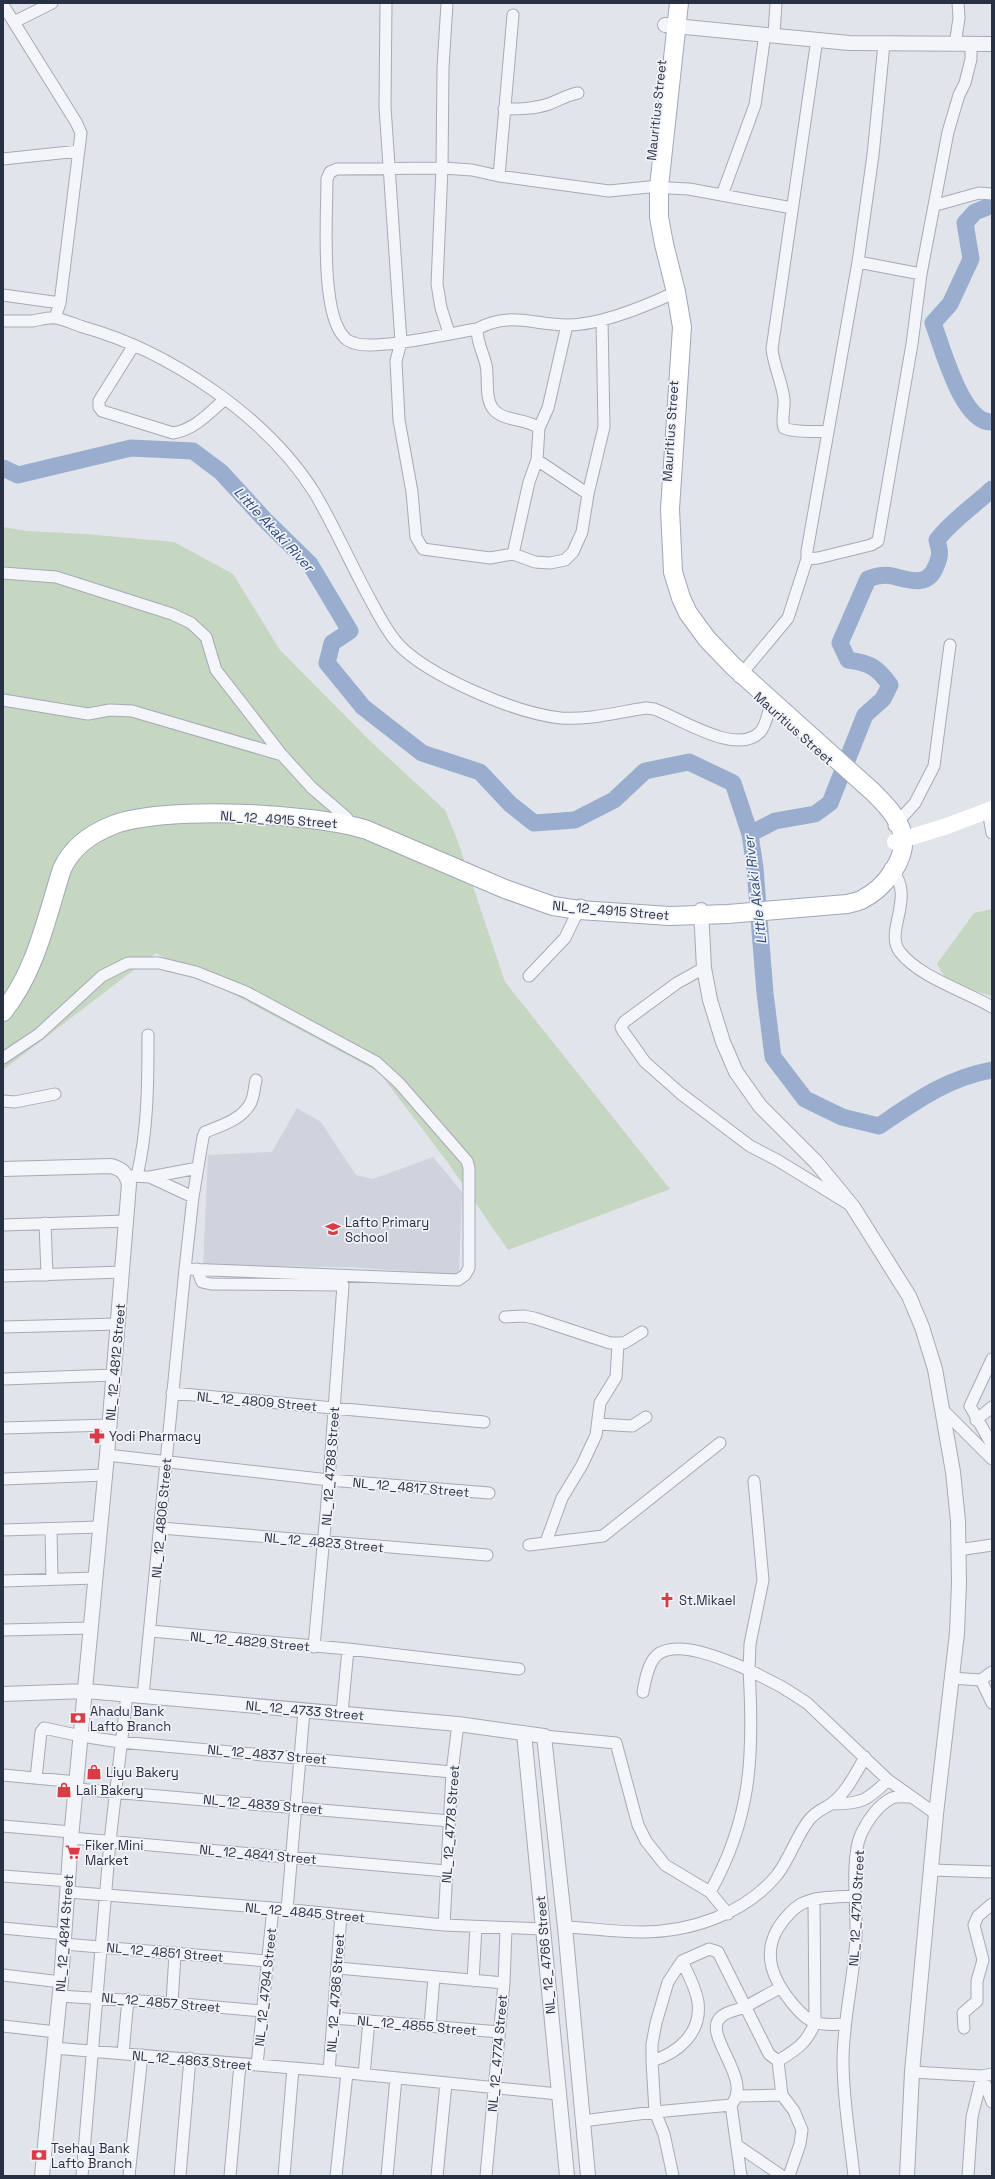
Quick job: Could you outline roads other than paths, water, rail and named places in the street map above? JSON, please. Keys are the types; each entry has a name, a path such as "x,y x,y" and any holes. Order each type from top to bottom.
{"main road":[{"name":"Mauritius Street","path":"668,3 671,25 654,187 672,294 682,337 670,509 673,572 684,605 696,626 707,639 771,704 858,784 881,809 897,833"},
{"name":"Mauritius Street","path":"671,25 679,3"},
{"name":"NL_12_4915 Street","path":"3,1005 24,970 60,860 73,843 95,827 129,815 176,810 264,810 347,818 369,825 545,898 580,907"},
{"path":"891,868 897,833 990,810"},
{"name":"NL_12_4915 Street","path":"3,1012 22,985 33,960 62,869 69,856 86,838 114,824 150,816 217,814 291,817 347,824 367,830 543,903 580,907 701,913 782,907 858,894 891,868"}],"street":[{"path":"52,3 7,15 76,122 81,133 60,303 54,318"},
{"path":"386,3 385,107 391,168 394,261 401,342 396,361 399,420 412,492 416,537 423,549 490,558 513,554 535,562 565,560 573,552 582,532 588,494 604,427 602,320"},
{"path":"447,3 443,68 442,168 437,284 441,308 449,333"},
{"path":"722,195 755,105 776,3"},
{"path":"955,45 959,18 958,3"},
{"path":"499,176 513,15"},
{"path":"671,25 849,43 955,45 992,44"},
{"path":"817,39 772,349 775,367 784,400 782,420 784,428 788,430 815,432 828,431"},
{"path":"741,675 788,618 807,559 806,555 858,262 873,155 884,44"},
{"path":"807,559 818,558 871,546 878,541 912,344 921,274 936,205 948,132 959,95 966,83 971,59 971,44"},
{"path":"504,109 527,109 548,104 567,95 578,93"},
{"path":"3,159 79,151"},
{"path":"672,294 594,322 567,325 506,318 487,323 477,329 401,342 374,345 356,343 344,338 334,320 328,282 327,179 330,172 337,169 442,168 472,170 499,176 610,191 654,187 689,189 792,208"},
{"path":"936,205 979,193 992,194"},
{"path":"858,262 921,274"},
{"path":"3,295 60,303"},
{"path":"3,321 54,318 111,335 172,364 205,383 225,399 279,445 293,462 314,493 351,567 385,627 402,647 427,666 480,692 520,709 546,716 580,718 646,708 654,709 710,734 728,739 746,738 758,734 764,725 771,704"},
{"path":"513,554 529,482 537,460 539,428 548,408 567,325"},
{"path":"477,329 477,340 486,363 489,401 494,410 508,418 530,422 539,428"},
{"path":"134,345 99,401 99,407 102,411 173,433 182,432 192,427 225,399"},
{"path":"537,460 588,494"},
{"path":"3,573 56,577 172,614 191,623 206,637 216,670 282,755 312,788 339,809 347,818"},
{"path":"897,833 915,803 934,766 950,645"},
{"path":"3,700 88,714 114,710 139,712 282,755"},
{"path":"990,810 992,833"},
{"path":"891,868 902,890 896,936 897,948 921,970 992,1007"},
{"path":"528,976 565,938 580,907"},
{"path":"701,913 704,968 712,1007 723,1042 736,1072 760,1106 816,1162 853,1206 911,1302 924,1334 944,1411 954,1472 958,1550 957,1632 936,1814 912,2072 907,2176"},
{"path":"3,1058 39,1034 102,976 113,969 128,963 169,965 196,972 246,992 376,1062 399,1083 467,1161 469,1168 470,1264 468,1272 458,1280 185,1269"},
{"path":"704,968 677,983 624,1022 621,1027 623,1031 646,1062 680,1093 750,1146 777,1160 853,1206"},
{"path":"132,1176 141,1158 148,1087 148,1035"},
{"name":"NL_12_4806 Street","path":"143,1696 161,1528 172,1393 193,1197 198,1168 205,1132 222,1126 247,1108 251,1103 256,1080"},
{"path":"3,1101 15,1102 55,1094"},
{"path":"3,1169 111,1166 120,1168 132,1176 150,1177 198,1168"},
{"name":"NL_12_4812 Street","path":"86,1691 122,1272 132,1176"},
{"path":"150,1177 193,1197"},
{"path":"3,1225 127,1221"},
{"path":"45,1223 47,1275"},
{"name":"NL_12_4788 Street","path":"197,1269 202,1282 212,1284 343,1285 329,1480 314,1647"},
{"path":"3,1276 122,1272"},
{"path":"505,1317 524,1316 534,1318 610,1343 618,1344 624,1343 642,1332"},
{"path":"3,1327 118,1324"},
{"path":"546,1542 562,1498 590,1449 599,1424 600,1403 616,1377 618,1344"},
{"path":"992,1359 971,1400 971,1411 992,1445"},
{"path":"3,1379 114,1375"},
{"name":"NL_12_4809 Street","path":"172,1393 484,1422"},
{"path":"976,1420 992,1407"},
{"path":"944,1411 992,1459"},
{"path":"599,1424 632,1426 646,1417"},
{"path":"3,1428 110,1425"},
{"path":"529,1545 603,1536 720,1444"},
{"name":"NL_12_4817 Street","path":"107,1455 166,1460 329,1480 489,1493"},
{"path":"3,1479 105,1475"},
{"path":"710,1892 724,1868 730,1851 744,1806 750,1777 750,1644 763,1580 754,1481"},
{"path":"3,1530 100,1527"},
{"path":"51,1528 52,1579"},
{"name":"NL_12_4823 Street","path":"161,1528 487,1555"},
{"path":"958,1550 992,1545"},
{"path":"3,1581 95,1578"},
{"path":"3,1630 91,1628"},
{"name":"NL_12_4829 Street","path":"151,1631 348,1649 519,1669"},
{"path":"342,1714 348,1649"},
{"path":"643,1692 652,1663 657,1655 666,1651 678,1650 715,1656 749,1670 782,1686 807,1703 888,1780 936,1814"},
{"path":"951,1678 981,1680 992,1672"},
{"path":"981,1680 992,1703"},
{"name":"NL_12_4733 Street","path":"3,1694 86,1691 127,1694 458,1724 544,1736"},
{"name":"NL_12_4814 Street","path":"42,2176 60,1989 71,1835 86,1691"},
{"path":"82,2176 91,2051 110,1841 120,1742 127,1694"},
{"path":"287,1910 304,1711"},
{"name":"NL_12_4778 Street","path":"444,1925 452,1772 458,1724"},
{"name":"NL_12_4837 Street","path":"36,1778 41,1732 44,1728 120,1742 300,1757 452,1772"},
{"name":"NL_12_4766 Street","path":"524,1733 567,2176"},
{"path":"544,1736 616,1743 638,1826 646,1841 665,1865 710,1892 728,1914"},
{"name":"NL_12_4766 Street","path":"544,1736 565,1927 588,2176"},
{"path":"831,1804 854,1776 865,1757"},
{"name":"NL_12_4839 Street","path":"3,1775 36,1778 77,1786 116,1791 450,1821"},
{"path":"565,1927 640,1932 657,1931 686,1926 728,1914 745,1904 776,1876 790,1857 809,1820 820,1809 831,1804 847,1804 870,1798 888,1780"},
{"name":"NL_12_4710 Street","path":"854,2176 845,2107 843,2062 845,2024 855,1944 855,1896 861,1835 873,1815 884,1804 894,1798 910,1797"},
{"name":"NL_12_4841 Street","path":"3,1826 110,1841 446,1871"},
{"path":"931,1870 992,1872"},
{"name":"NL_12_4845 Street","path":"3,1876 68,1886 105,1895 273,1908 444,1925 506,1929 542,1929"},
{"path":"845,2024 815,2023 802,2014 780,1988 770,1960 770,1950 773,1937 790,1912 801,1904 814,1899 855,1896"},
{"path":"778,2062 802,2045 809,2037 815,2023 814,1899"},
{"path":"964,2028 963,2013 978,2001 978,1977 984,1965 974,1925 978,1916 992,1904"},
{"name":"NL_12_4794 Street","path":"257,2065 273,1908"},
{"name":"NL_12_4786 Street","path":"329,2071 341,1915"},
{"path":"473,1980 476,1927"},
{"name":"NL_12_4851 Street","path":"3,1928 101,1946 175,1954 267,1961"},
{"name":"NL_12_4774 Street","path":"486,2176 504,1983 506,1929"},
{"path":"673,2176 664,2134 655,2112 652,2044 668,1982 682,1961 709,1949 718,1952 769,2054 778,2062 782,2095 794,2111 802,2130 800,2144 789,2176"},
{"path":"172,2003 175,1954"},
{"path":"652,2061 678,2050 695,2026 698,2003 682,1961"},
{"path":"338,1968 504,1983"},
{"name":"NL_12_4857 Street","path":"3,1975 97,1997 262,2011"},
{"path":"430,2026 434,1977"},
{"path":"759,2162 742,2174 734,2101 736,2080 716,2033 716,2026 717,2021 722,2015 745,2006 780,1988"},
{"path":"123,2054 128,1999"},
{"name":"NL_12_4855 Street","path":"334,2018 499,2032"},
{"path":"364,2075 369,2021"},
{"path":"3,2026 56,2032"},
{"name":"NL_12_4863 Street","path":"54,2048 190,2058 240,2064 347,2073"},
{"path":"129,2176 142,2055"},
{"path":"180,2176 190,2058"},
{"path":"230,2176 240,2064"},
{"path":"284,2176 293,2068"},
{"path":"912,2072 987,2075"},
{"path":"336,2176 347,2073 558,2094"},
{"path":"987,2075 992,2102"},
{"path":"968,2176 972,2117 987,2075"},
{"path":"387,2176 396,2078"},
{"path":"437,2176 446,2083"},
{"path":"582,2122 782,2095"},
{"path":"738,2146 759,2162 782,2176"}],"waterway":[{"path":"992,205 975,212 965,223 971,259 950,304 933,323 948,365 963,398 971,411 981,419 992,422"},
{"name":"Little Akaki River","path":"3,468 18,475 131,448 193,451 221,472 265,520 310,564 350,631 332,643 327,663 363,707 422,753 480,772 510,804 534,823 575,820 614,800 645,771 689,762 733,783 750,834 755,868 765,993 773,1057 805,1099 842,1117 879,1126 919,1099 946,1085 992,1070"},
{"path":"750,834 775,821 815,814 830,803 865,715 883,699 890,685 877,670 868,664 848,660 840,643 868,579 877,576 889,575 917,581 928,577 933,573 939,559 937,540 956,520 992,489"}],"place":[{"name":"Lafto Primary School","path":"333,1229"},
{"name":"Yodi Pharmacy","path":"97,1436"},
{"name":"St.Mikael","path":"667,1600"},
{"name":"Ahadu Bank Lafto Branch","path":"78,1718"},
{"name":"Liyu Bakery","path":"94,1772"},
{"name":"Lali Bakery","path":"64,1790"},
{"name":"Fiker Mini Market","path":"73,1852"},
{"name":"Tsehay Bank Lafto Branch","path":"39,2155"}]}
